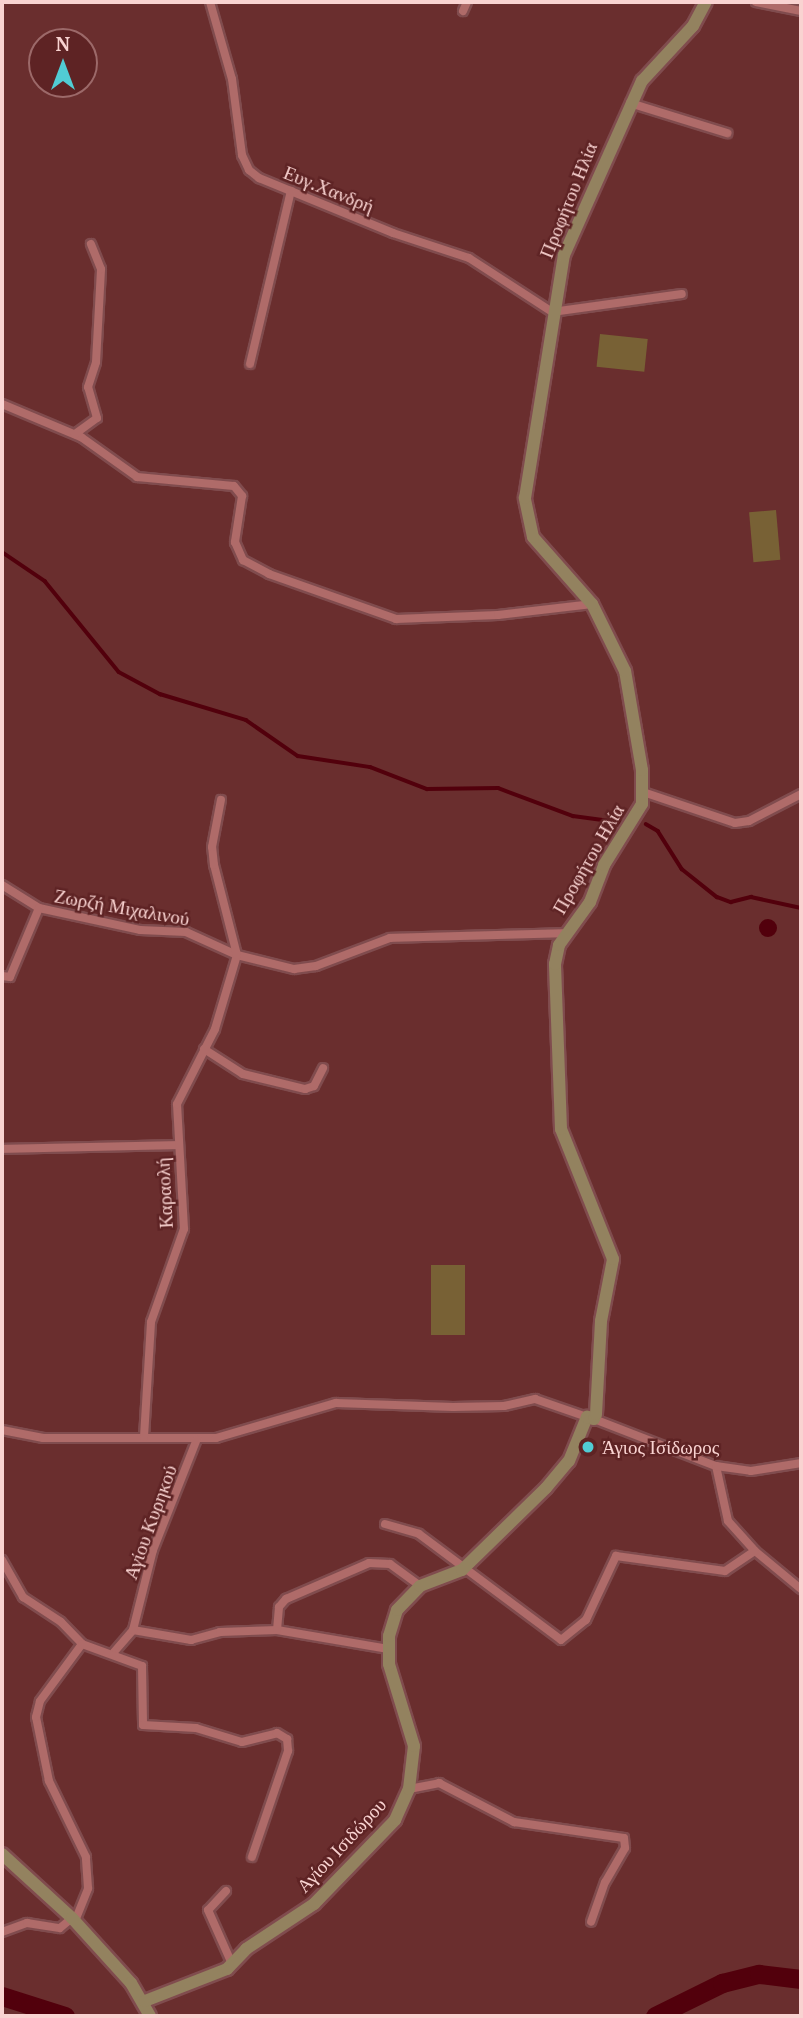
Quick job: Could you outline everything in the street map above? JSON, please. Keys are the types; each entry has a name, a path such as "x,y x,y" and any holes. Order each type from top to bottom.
{"street":[{"name":"Ευγ.Χανδρή","path":"211,2 232,79 245,164 259,178 469,258 552,312"},
{"path":"463,11 467,2"},
{"name":"Προφήτου Ηλία","path":"591,1418 601,1321 613,1259 561,1129 555,964 567,933 590,902 604,865 642,804 643,792 627,678 592,604 541,548 527,519 526,498 548,379 552,312 564,255 631,103 647,73 686,34 706,2"},
{"path":"756,2 801,11"},
{"path":"631,103 727,133"},
{"path":"250,363 291,191"},
{"path":"75,435 97,418 88,387 96,362 102,269 91,244"},
{"path":"552,312 682,294"},
{"path":"2,404 75,435 137,477 238,488 243,500 235,542 243,560 269,574 396,619 498,615 592,604"},
{"path":"643,792 735,823 749,821 801,794"},
{"path":"220,800 212,846 214,866 237,955"},
{"name":"Ζωρζή Μιχαλινού","path":"2,885 39,908 140,930 180,931 237,955 276,967 303,969 390,938 567,933"},
{"path":"2,976 10,977 39,908"},
{"name":"Καραολή","path":"144,1437 150,1322 184,1229 177,1145 179,1098 215,1029 237,955"},
{"path":"204,1049 243,1074 305,1089 314,1086 323,1068"},
{"path":"2,1149 177,1145"},
{"path":"2,1430 43,1437 197,1439 234,1435 336,1403 504,1406 535,1399 716,1466 751,1471 801,1463"},
{"name":"Αγίου Ισιδώρου","path":"145,2001 208,1979 232,1964 246,1949 314,1904 395,1820 409,1789 414,1738 394,1685 388,1649 397,1610 420,1586 462,1570 565,1467 591,1418"},
{"name":"Αγίου Κυρηκού","path":"114,1652 133,1630 153,1550 197,1439"},
{"path":"716,1466 728,1521 755,1550 801,1589"},
{"path":"385,1524 419,1534 462,1570 561,1640 586,1620 616,1556 724,1571 755,1550"},
{"path":"2,1560 23,1597 61,1622 82,1644 114,1652 138,1662 144,1671 143,1725 196,1728 242,1742 276,1733 287,1739 288,1751 252,1857"},
{"path":"277,1630 279,1607 286,1599 369,1563 390,1564 420,1586"},
{"path":"133,1630 191,1640 220,1632 277,1630 388,1649"},
{"path":"2,1932 27,1923 60,1928 73,1919 88,1888 86,1857 49,1781 36,1717 40,1701 82,1644"},
{"path":"409,1789 439,1783 514,1822 624,1838 625,1849 605,1881 591,1922"},
{"path":"2,1854 73,1919 145,2001 150,2016"},
{"path":"226,1891 208,1910 232,1964"}],"shaded area":[{"path":"600,334 648,339 644,372 597,367"},
{"path":"776,510 780,560 753,562 749,512"},
{"path":"768,919 774,922 777,928 774,934 768,937 762,934 759,928 762,922"},
{"path":"431,1265 465,1265 465,1335 431,1335"}],"waterway":[{"path":"2,552 45,581 119,672 160,694 246,720 298,756 370,767 427,789 498,788 573,816 625,823"},
{"path":"646,824 658,831 682,869 717,897 731,902 751,897 801,908"},
{"path":"655,2016 722,1983 759,1974 801,1979"},
{"path":"2,1996 65,2016"}],"place":[{"name":"Άγιος Ισίδωρος","path":"588,1447"}]}
